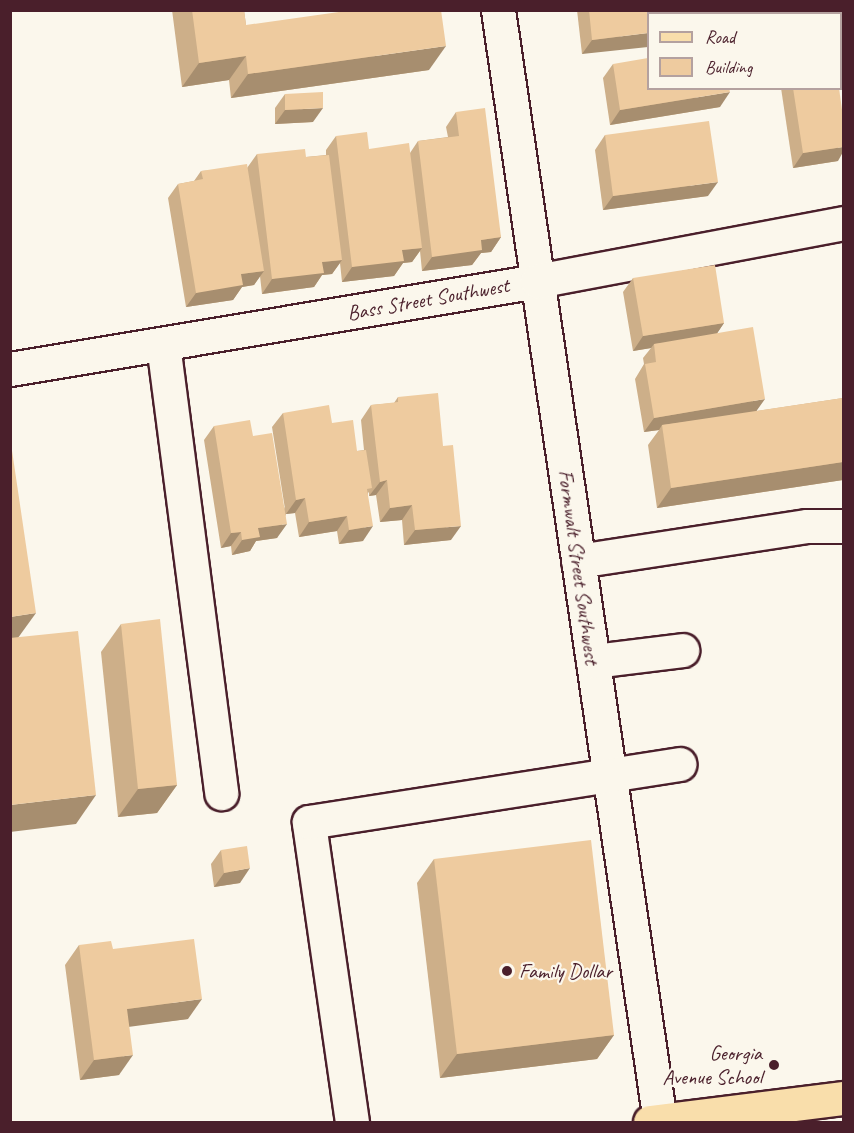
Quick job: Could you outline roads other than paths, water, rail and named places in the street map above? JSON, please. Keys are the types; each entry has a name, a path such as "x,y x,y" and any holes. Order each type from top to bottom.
{"main road":[{"path":"657,1122 843,1098"}],"street":[{"name":"Formwalt Street Southwest","path":"498,10 657,1122"},
{"name":"Bass Street Southwest","path":"10,369 537,281 843,223"},
{"path":"163,344 221,793"},
{"path":"578,561 807,526 843,526"},
{"path":"592,661 682,650"},
{"path":"352,1122 309,822 679,764"}],"place":[{"name":"Family Dollar","path":"507,971"},
{"name":"Georgia Avenue School","path":"774,1065"}]}
